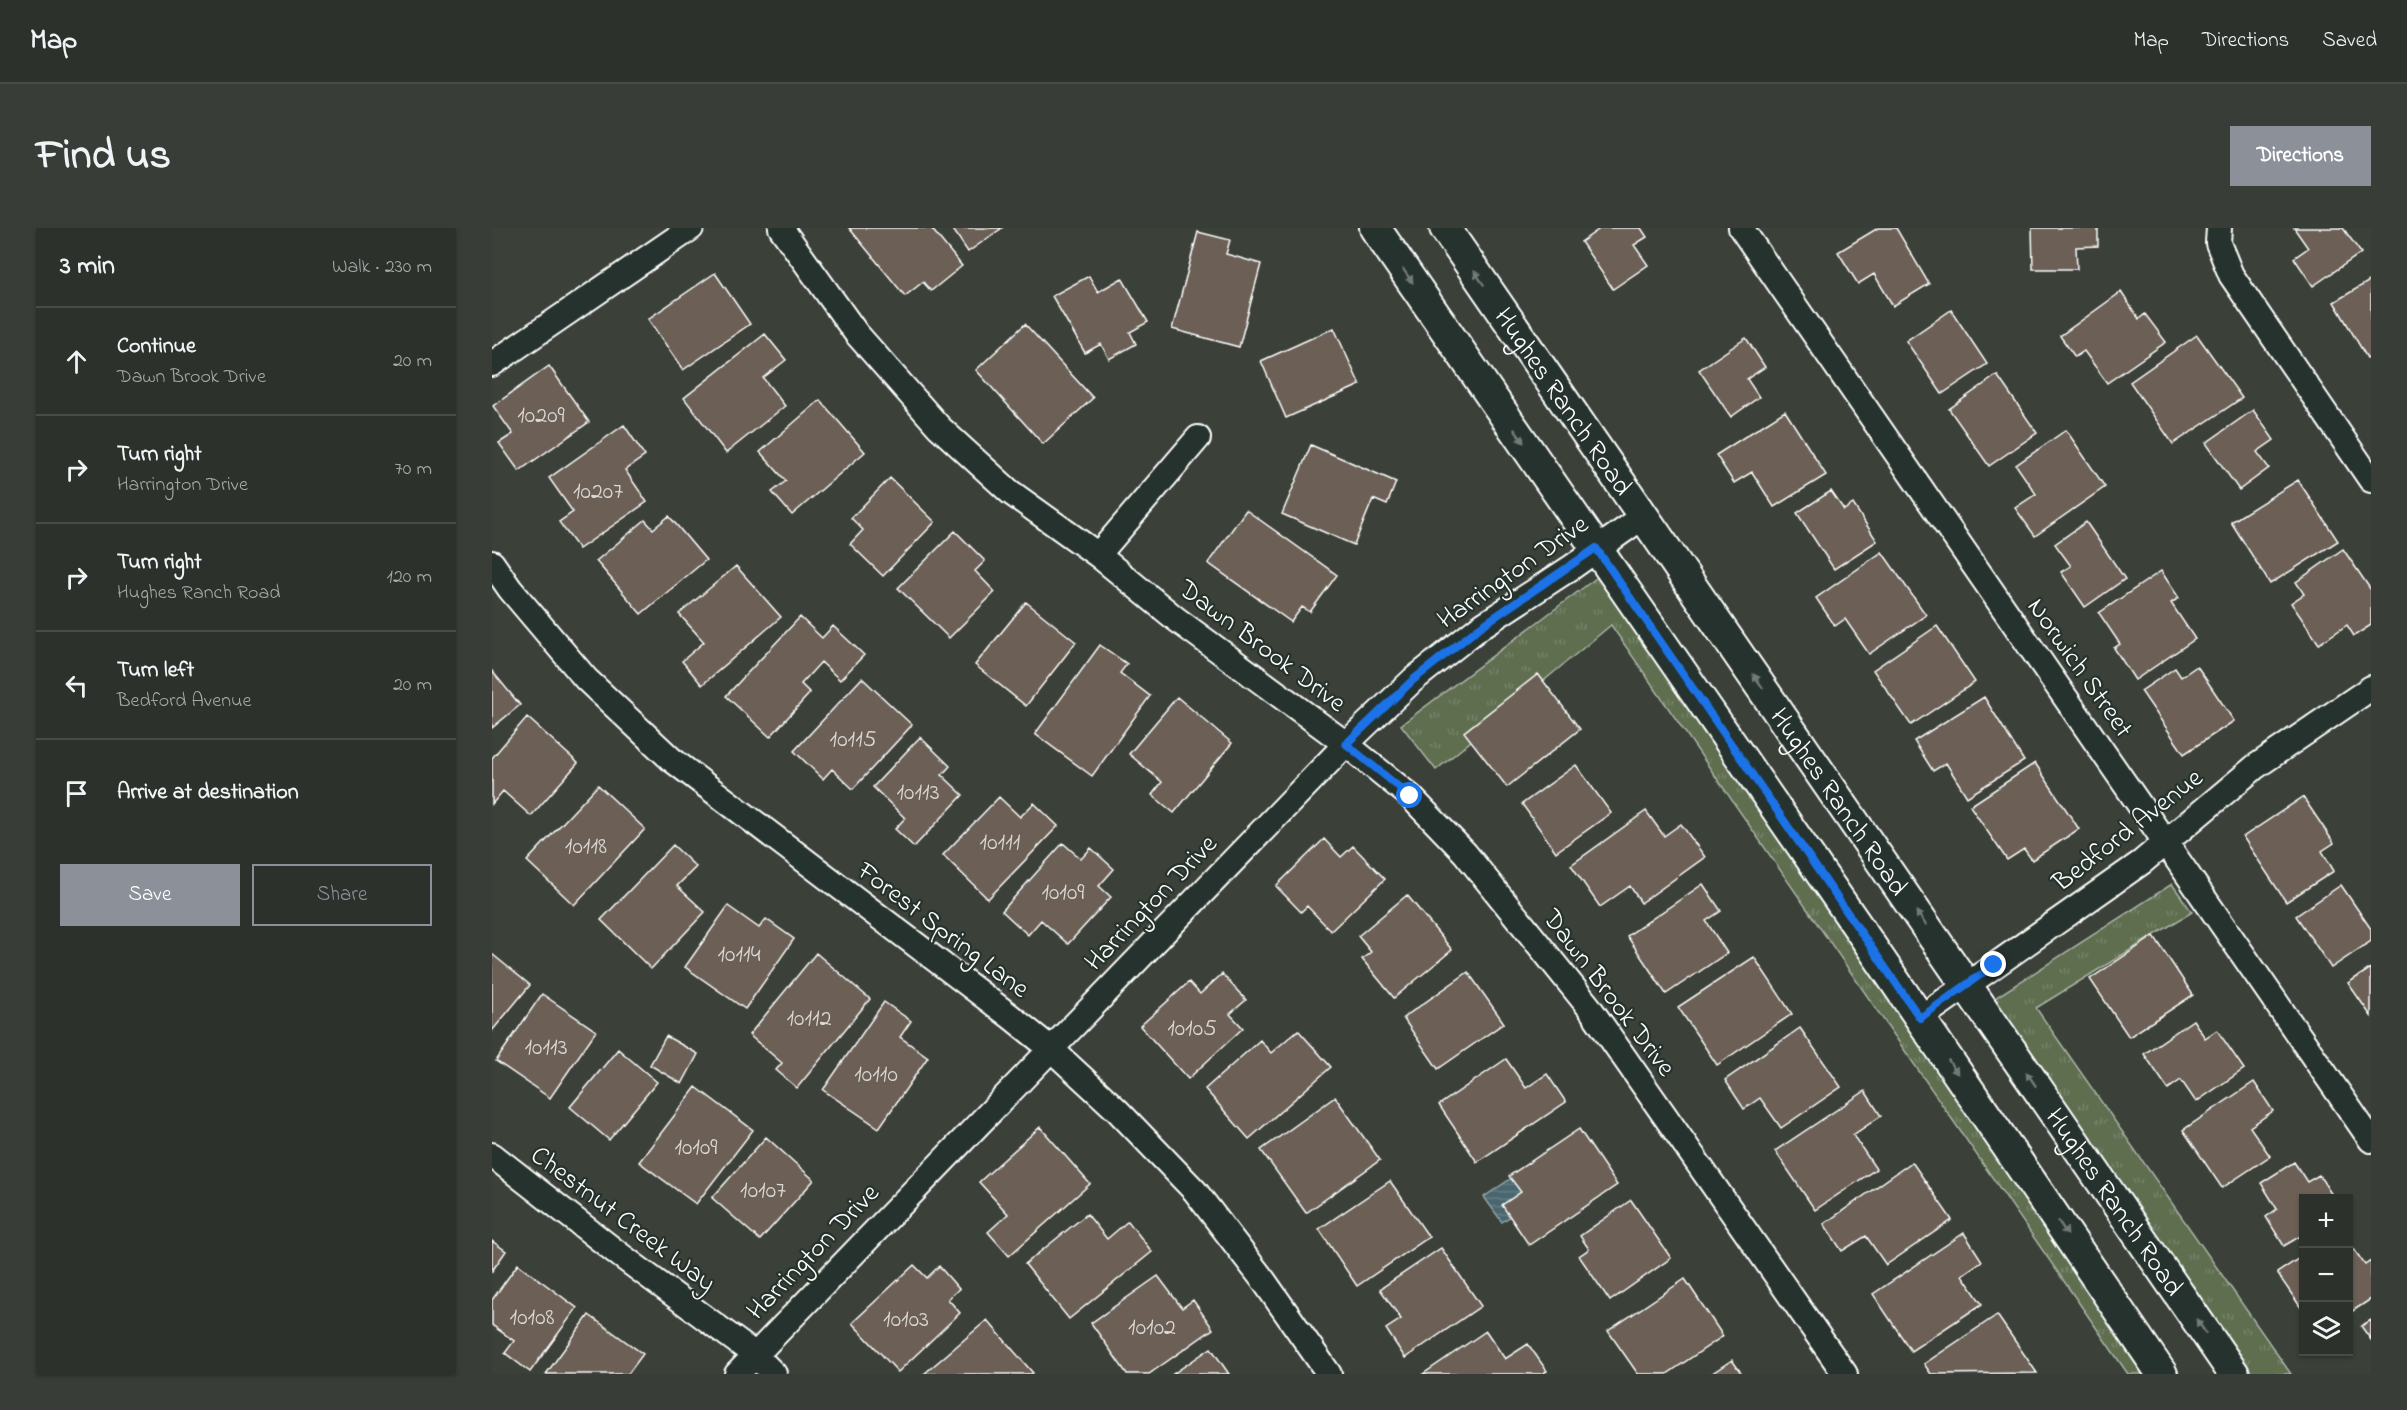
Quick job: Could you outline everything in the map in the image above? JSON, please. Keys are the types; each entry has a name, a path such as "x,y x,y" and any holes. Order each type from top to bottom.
{"street":[{"path":"492,364 691,228"},
{"name":"Dawn Brook Drive","path":"781,228 856,333 939,427 1010,492 1098,555 1176,619 1346,744 1410,796 1465,853 1589,1007 1845,1374"},
{"name":"Hughes Ranch Road","path":"1374,228 1920,1018 2162,1374"},
{"name":"Hughes Ranch Road","path":"1445,228 2234,1374"},
{"name":"Norwich Street","path":"1741,228 2371,1140"},
{"path":"2219,228 2218,243 2223,261 2231,275 2371,480"},
{"path":"1098,555 1198,438"},
{"name":"Harrington Drive","path":"737,1374 1346,744 1413,680 1480,627 1644,516"},
{"name":"Forest Spring Lane","path":"492,562 510,589 586,679 671,759 1050,1048 1117,1110 1195,1191 1264,1281 1329,1374"},
{"name":"Bedford Avenue","path":"1920,1018 1968,986 2166,842 2255,767 2371,688"},
{"name":"Chestnut Creek Way","path":"492,1155 620,1255 754,1354 774,1374"}],"green space":[{"path":"1616,563 2175,1374 2128,1374 1611,625 1436,770 1401,725"},
{"path":"2172,884 2192,912 2036,1008 2291,1374 2234,1374 1984,1005"}],"water":[{"path":"1516,1175 1533,1201 1502,1222 1484,1197"}],"building":[{"path":"849,228 931,228 962,266 931,291 923,282 905,296"},
{"path":"952,228 1002,228 968,252"},
{"path":"1601,228 1641,228 1647,237 1634,245 1648,265 1613,289 1581,242"},
{"path":"1878,228 1896,228 1929,284 1893,306 1874,274 1858,284 1838,252"},
{"path":"2032,228 2098,228 2098,246 2076,247 2077,269 2033,269"},
{"path":"2294,228 2343,228 2361,253 2313,286 2294,258 2308,248"},
{"path":"1198,232 1230,240 1226,254 1261,264 1239,347 1172,329"},
{"path":"715,273 750,324 683,370 648,319"},
{"path":"1089,276 1098,292 1122,278 1148,322 1130,332 1136,344 1109,359 1101,344 1085,353 1052,296"},
{"path":"2371,280 2371,356 2367,358 2334,302"},
{"path":"2121,292 2139,319 2145,314 2166,342 2107,383 2084,351 2075,357 2060,336"},
{"path":"1951,310 1987,364 1942,394 1906,341"},
{"path":"1025,324 1093,398 1043,444 976,370"},
{"path":"1334,328 1360,385 1286,418 1261,361"},
{"path":"765,334 786,360 763,378 785,406 726,453 684,398"},
{"path":"2197,335 2242,398 2173,444 2130,382"},
{"path":"1746,338 1765,367 1747,379 1759,397 1731,417 1699,370"},
{"path":"549,366 589,422 519,471 499,443 513,434 493,406"},
{"path":"1997,375 2037,433 1989,466 1949,409"},
{"path":"820,400 865,452 792,515 772,492 786,481 760,452"},
{"path":"2253,410 2274,440 2257,452 2269,468 2239,490 2206,443"},
{"path":"1785,411 1826,475 1774,507 1752,472 1734,483 1716,455"},
{"path":"624,425 645,456 625,470 647,502 579,549 559,522 573,512 549,478"},
{"path":"2066,430 2105,487 2035,536 2015,508 2036,494 2016,465"},
{"path":"1311,445 1396,482 1387,505 1373,499 1354,545 1282,514"},
{"path":"890,478 935,522 883,576 850,544 863,530 851,518"},
{"path":"2298,480 2338,541 2270,584 2231,522"},
{"path":"1831,491 1844,510 1853,504 1877,541 1834,569 1797,513"},
{"path":"1246,510 1337,575 1310,612 1302,607 1291,622 1208,563"},
{"path":"669,516 706,560 641,614 596,561 645,520 653,529"},
{"path":"2086,522 2125,579 2085,607 2061,572 2071,566 2055,544"},
{"path":"955,531 985,561 975,571 995,592 949,638 898,588"},
{"path":"2343,549 2371,590 2371,625 2354,636 2347,625 2319,644 2291,603 2304,594 2296,582"},
{"path":"1882,552 1926,615 1869,654 1845,619 1835,626 1816,598"},
{"path":"736,566 781,617 702,685 682,661 704,642 679,614"},
{"path":"2161,571 2179,598 2171,603 2195,639 2135,680 2114,648 2120,644 2099,613"},
{"path":"1026,602 1076,642 1026,706 975,665"},
{"path":"800,617 822,638 833,626 864,655 840,680 821,662 801,684 810,693 770,737 726,696"},
{"path":"1937,626 1975,682 1911,725 1873,670"},
{"path":"1100,645 1127,664 1120,673 1150,696 1092,776 1035,734"},
{"path":"2197,666 2234,721 2184,754 2141,691 2175,668 2181,677"},
{"path":"492,671 520,705 492,728"},
{"path":"1538,674 1580,729 1507,787 1464,732"},
{"path":"862,678 912,725 853,789 832,769 823,779 794,751"},
{"path":"1177,697 1232,743 1174,813 1152,795 1162,782 1129,754"},
{"path":"1984,697 2024,761 1967,797 1946,763 1933,771 1914,741"},
{"path":"527,717 578,763 531,816 503,791 492,804 492,758"},
{"path":"920,737 950,766 942,775 963,795 914,847 895,829 905,818 873,787"},
{"path":"2035,763 2079,829 2032,860 2024,849 2007,860 1970,806"},
{"path":"1576,765 1611,813 1556,852 1522,804"},
{"path":"598,785 645,829 574,905 527,861"},
{"path":"999,797 1020,817 1034,803 1058,826 988,899 943,855"},
{"path":"2303,797 2334,843 2322,851 2334,871 2286,902 2243,837"},
{"path":"1646,811 1664,836 1681,824 1705,857 1641,903 1630,886 1600,907 1571,865"},
{"path":"1324,839 1341,857 1353,846 1385,879 1331,931 1307,906 1301,912 1276,886"},
{"path":"1063,843 1081,859 1091,848 1114,869 1099,886 1111,897 1068,944 1041,920 1028,935 1002,911"},
{"path":"673,845 696,867 677,886 705,912 651,969 601,920"},
{"path":"1703,884 1721,911 1706,921 1727,953 1666,994 1627,936"},
{"path":"2341,885 2371,929 2371,941 2331,968 2296,916"},
{"path":"1407,895 1452,950 1394,998 1362,959 1371,952 1358,936"},
{"path":"728,906 759,928 766,919 794,939 745,1009 685,967"},
{"path":"2154,936 2193,995 2129,1037 2090,979"},
{"path":"816,953 870,999 797,1088 776,1070 782,1063 749,1035"},
{"path":"492,954 530,985 492,1031"},
{"path":"1754,957 1792,1014 1717,1065 1678,1007"},
{"path":"2371,968 2371,1016 2348,983"},
{"path":"1468,972 1504,1023 1438,1069 1403,1018"},
{"path":"1222,974 1246,1000 1230,1014 1243,1028 1188,1079 1140,1026 1189,982 1200,994"},
{"path":"542,994 596,1031 550,1098 496,1061"},
{"path":"884,1002 911,1021 900,1037 928,1057 879,1128 823,1090"},
{"path":"2193,1020 2205,1038 2217,1030 2244,1069 2196,1102 2181,1080 2168,1089 2144,1054"},
{"path":"1800,1028 1841,1087 1781,1128 1760,1098 1744,1109 1725,1080"},
{"path":"1298,1030 1331,1067 1249,1139 1205,1089 1260,1040 1271,1053"},
{"path":"666,1036 698,1054 682,1084 650,1065"},
{"path":"618,1049 657,1082 609,1140 570,1107"},
{"path":"1506,1059 1526,1088 1547,1074 1566,1102 1477,1162 1439,1105"},
{"path":"2254,1082 2273,1111 2250,1127 2270,1156 2222,1188 2183,1130"},
{"path":"696,1087 753,1130 696,1204 639,1162"},
{"path":"1865,1091 1881,1116 1853,1135 1876,1169 1815,1210 1775,1151"},
{"path":"1335,1097 1380,1160 1306,1213 1261,1150"},
{"path":"1040,1127 1090,1184 1009,1256 988,1232 1008,1214 979,1182"},
{"path":"1579,1129 1617,1185 1529,1245 1502,1205 1521,1192 1509,1176"},
{"path":"766,1137 814,1180 760,1240 712,1198"},
{"path":"1912,1162 1952,1220 1886,1265 1866,1236 1842,1251 1824,1224"},
{"path":"2294,1162 2307,1182 2319,1175 2331,1194 2299,1194 2299,1237 2284,1246 2266,1217 2277,1209 2261,1183"},
{"path":"1390,1181 1429,1237 1357,1286 1319,1229"},
{"path":"1631,1200 1671,1258 1610,1301 1579,1256 1589,1249 1580,1236"},
{"path":"1087,1214 1107,1239 1128,1221 1152,1252 1069,1319 1025,1264"},
{"path":"1964,1233 1982,1261 1962,1275 1982,1304 1911,1351 1873,1294"},
{"path":"492,1241 506,1251 492,1271"},
{"path":"1441,1248 1481,1306 1405,1358 1386,1329 1401,1319 1380,1289"},
{"path":"2353,1248 2365,1265 2371,1261 2371,1299 2353,1311"},
{"path":"2299,1258 2299,1305 2277,1273"},
{"path":"518,1264 577,1308 530,1372 505,1353 514,1341 492,1325 492,1300"},
{"path":"914,1265 927,1278 939,1266 959,1289 948,1299 960,1313 898,1372 852,1323"},
{"path":"1158,1276 1182,1308 1193,1300 1213,1329 1149,1374 1127,1374 1091,1323"},
{"path":"1685,1279 1723,1336 1667,1374 1638,1374 1608,1331"},
{"path":"589,1315 643,1354 628,1374 546,1374"},
{"path":"1997,1315 2037,1373 1931,1374 1924,1364"},
{"path":"987,1320 1032,1374 924,1374"},
{"path":"2371,1320 2371,1340 2361,1326"},
{"path":"1486,1331 1505,1359 1528,1344 1547,1371 1542,1374 1423,1374"},
{"path":"1211,1348 1229,1374 1173,1374"},
{"path":"1732,1360 1742,1374 1711,1374"}],"route":[{"path":"1410,796 1346,744 1413,680 1480,627 1572,567 1596,548 1920,1018 1968,986 1994,965"}]}
